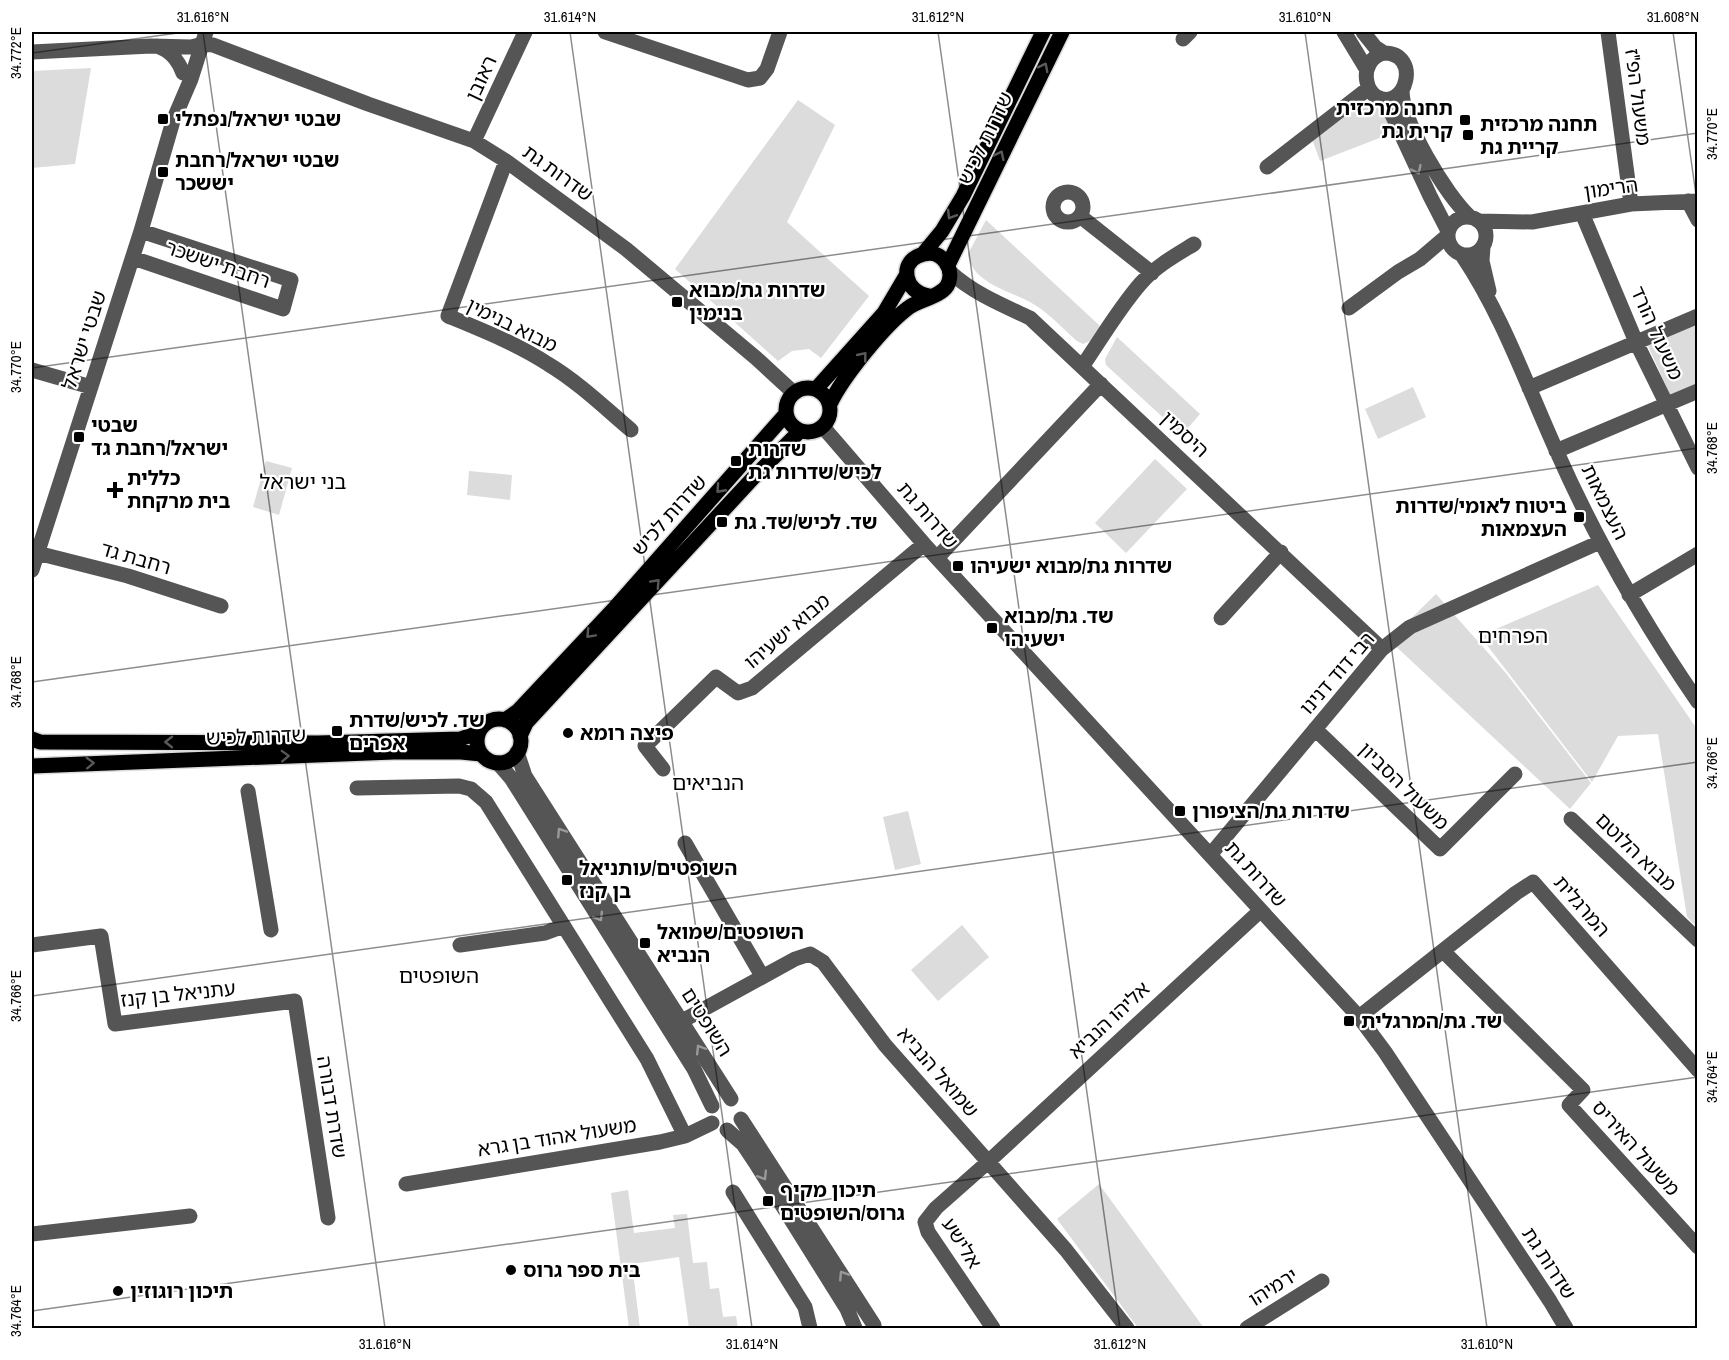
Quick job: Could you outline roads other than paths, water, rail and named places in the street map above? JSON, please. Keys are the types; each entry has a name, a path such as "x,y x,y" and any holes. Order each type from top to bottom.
{"main road":[{"name":"שדרות לכיש","path":"923,254 942,231 963,196 1043,32"},
{"name":"שדרות לכיש","path":"949,268 1062,32"},
{"path":"816,389 884,313 907,274 911,261 923,254 937,255 949,268 947,286 906,309 892,323 835,393 830,404 829,416 823,427 812,432 800,430 794,427 786,414 786,406 794,393 808,388 822,392 830,404"},
{"path":"907,274 911,288 922,296 936,294"},
{"name":"שדרות לכיש","path":"505,720 518,711 575,651 786,414"},
{"name":"שדרות לכיש","path":"520,736 526,723 589,654 800,430"},
{"path":"492,720 505,720 513,724 520,736 518,752 509,760 498,763 489,761 481,754 477,744 478,733 481,727 492,720"},
{"name":"שדרות לכיש","path":"32,739 40,742 318,743 460,739 478,733"},
{"name":"שדרות לכיש","path":"32,766 394,752 481,754"}],"street":[{"path":"216,32 229,50"},
{"name":"ראובן","path":"474,141 525,32"},
{"path":"605,32 748,80 760,78 767,69 780,32"},
{"path":"1344,32 1367,70"},
{"path":"1363,32 1375,47 1384,53 1396,56 1404,64 1406,78 1402,90 1397,96 1383,99"},
{"name":"משעול הפ\"ז","path":"1608,32 1630,204"},
{"path":"32,52 157,46 199,41"},
{"name":"שדרות גת","path":"199,41 474,141 506,161 626,249 756,358 794,393"},
{"name":"שדרות גת","path":"199,41 255,60"},
{"name":"שבטי ישראל","path":"32,570 133,258 173,121 183,73 199,41"},
{"name":"שבטי ישראל","path":"173,121 185,96 199,41"},
{"path":"157,46 174,57 183,73"},
{"path":"1384,53 1373,58 1367,70 1366,80 1369,88 1383,99 1393,115 1447,233 1449,246 1460,254"},
{"path":"1267,167 1369,88"},
{"path":"1402,90 1404,108 1452,198 1485,231 1484,244 1474,254 1420,259"},
{"name":"מבוא בנימין","path":"506,161 448,316 490,334 548,364 585,391 631,430"},
{"path":"1693,201 1698,220"},
{"name":"הרימון","path":"1484,244 1503,232 1532,222 1630,204 1693,201"},
{"name":"משעול הורד","path":"1582,213 1636,342 1698,468"},
{"path":"1080,216 1152,273"},
{"path":"1349,308 1420,259 1459,218 1475,219"},
{"name":"הרימון","path":"1475,219 1532,222"},
{"name":"רחבת יששכר","path":"133,258 283,309 291,280 141,231"},
{"path":"1082,367 1124,304 1143,281 1167,261 1194,244"},
{"name":"העצמאות","path":"1484,244 1484,270 1495,311"},
{"name":"העצמאות","path":"1460,254 1495,311 1556,451 1600,543 1651,632 1698,702"},
{"name":"היסמין","path":"949,268 987,298"},
{"name":"היסמין","path":"936,294 966,292 987,298 1030,318 1382,649"},
{"path":"1529,388 1698,316"},
{"path":"32,370 91,387"},
{"path":"937,558 1101,384"},
{"path":"1556,451 1698,391"},
{"name":"שדרות גת","path":"823,427 924,544 1359,1017 1385,1052 1550,1301 1566,1329"},
{"name":"רבי דוד דנינו","path":"1211,854 1382,649 1410,627 1600,543"},
{"name":"מבוא ישעיהו","path":"663,769 645,746 716,677 738,693 752,688 924,544"},
{"path":"1221,618 1281,552"},
{"name":"רחבת גד","path":"37,553 128,576 221,606"},
{"path":"1629,595 1698,555"},
{"name":"משעול הסביון","path":"1315,729 1440,849 1515,774"},
{"name":"השופטים","path":"518,752 525,776 731,1099"},
{"name":"השופטים","path":"498,763 511,778 694,1069 712,1106"},
{"path":"357,788 459,786 476,792 486,802 647,1059 685,1136"},
{"path":"248,791 271,930"},
{"name":"מבוא הלוטם","path":"1571,819 1698,940"},
{"path":"685,843 762,976"},
{"name":"המרגלית","path":"1359,1017 1533,882 1698,1070"},
{"name":"אליהו הנביא","path":"988,1162 1260,911"},
{"path":"460,945 545,933 564,926"},
{"name":"עתניאל בן קנז","path":"32,945 101,936 115,1024 295,1001"},
{"name":"משעול האיריס","path":"1444,952 1583,1090 1569,1105 1698,1247"},
{"name":"שמואל הנביא","path":"682,1021 795,959 810,954 822,962 885,1045 1066,1250 1127,1329"},
{"name":"שדרת דבורה","path":"295,1001 328,1218"},
{"path":"741,1119 738,1126 728,1130 719,1129 712,1123 710,1114 712,1106 718,1100 731,1099 740,1107 741,1119 871,1327"},
{"name":"משעול אהוד בן גרא","path":"406,1184 660,1142 685,1136 712,1123"},
{"path":"728,1130 743,1144 755,1162 847,1309 855,1329"},
{"name":"אלישע","path":"988,1162 936,1208 924,1222 928,1232 993,1329"},
{"path":"733,1192 805,1307 810,1329"},
{"path":"32,1234 190,1216"},
{"name":"ירמיהו","path":"1247,1329 1322,1281"}],"place":[{"name":"שבטי ישראל/נפתלי","path":"163,119"},
{"name":"תחנה מרכזית קרית גת","path":"1465,120"},
{"name":"תחנה מרכזית קריית גת","path":"1468,135"},
{"name":"שבטי ישראל/רחבת יששכר","path":"163,172"},
{"name":"שדרות גת/מבוא בנימין","path":"677,302"},
{"name":"שבטי ישראל/רחבת גד","path":"79,437"},
{"name":"שדרות לכיש/שדרות גת","path":"736,461"},
{"name":"כללית בית מרקחת","path":"115,490"},
{"name":"ביטוח לאומי/שדרות העצמאות","path":"1579,517"},
{"name":"שד. לכיש/שד. גת","path":"722,522"},
{"name":"שדרות גת/מבוא ישעיהו","path":"958,566"},
{"name":"שד. גת/מבוא ישעיהו","path":"992,628"},
{"name":"שד. לכיש/שדרת אפרים","path":"337,731"},
{"name":"פיצה רומא","path":"568,733"},
{"name":"שדרות גת/הציפורן","path":"1180,811"},
{"name":"השופטים/עותניאל בן קנז","path":"567,880"},
{"name":"השופטים/שמואל הנביא","path":"645,943"},
{"name":"שד. גת/המרגלית","path":"1349,1021"},
{"name":"תיכון מקיף גרוס/השופטים","path":"768,1201"},
{"name":"בית ספר גרוס","path":"511,1270"},
{"name":"תיכון רוגוזין","path":"118,1291"}],"district":[{"name":"בני ישראל","path":"303,482"},
{"name":"הפרחים","path":"1513,636"},
{"name":"הנביאים","path":"708,783"},
{"name":"השופטים","path":"439,976"}]}
